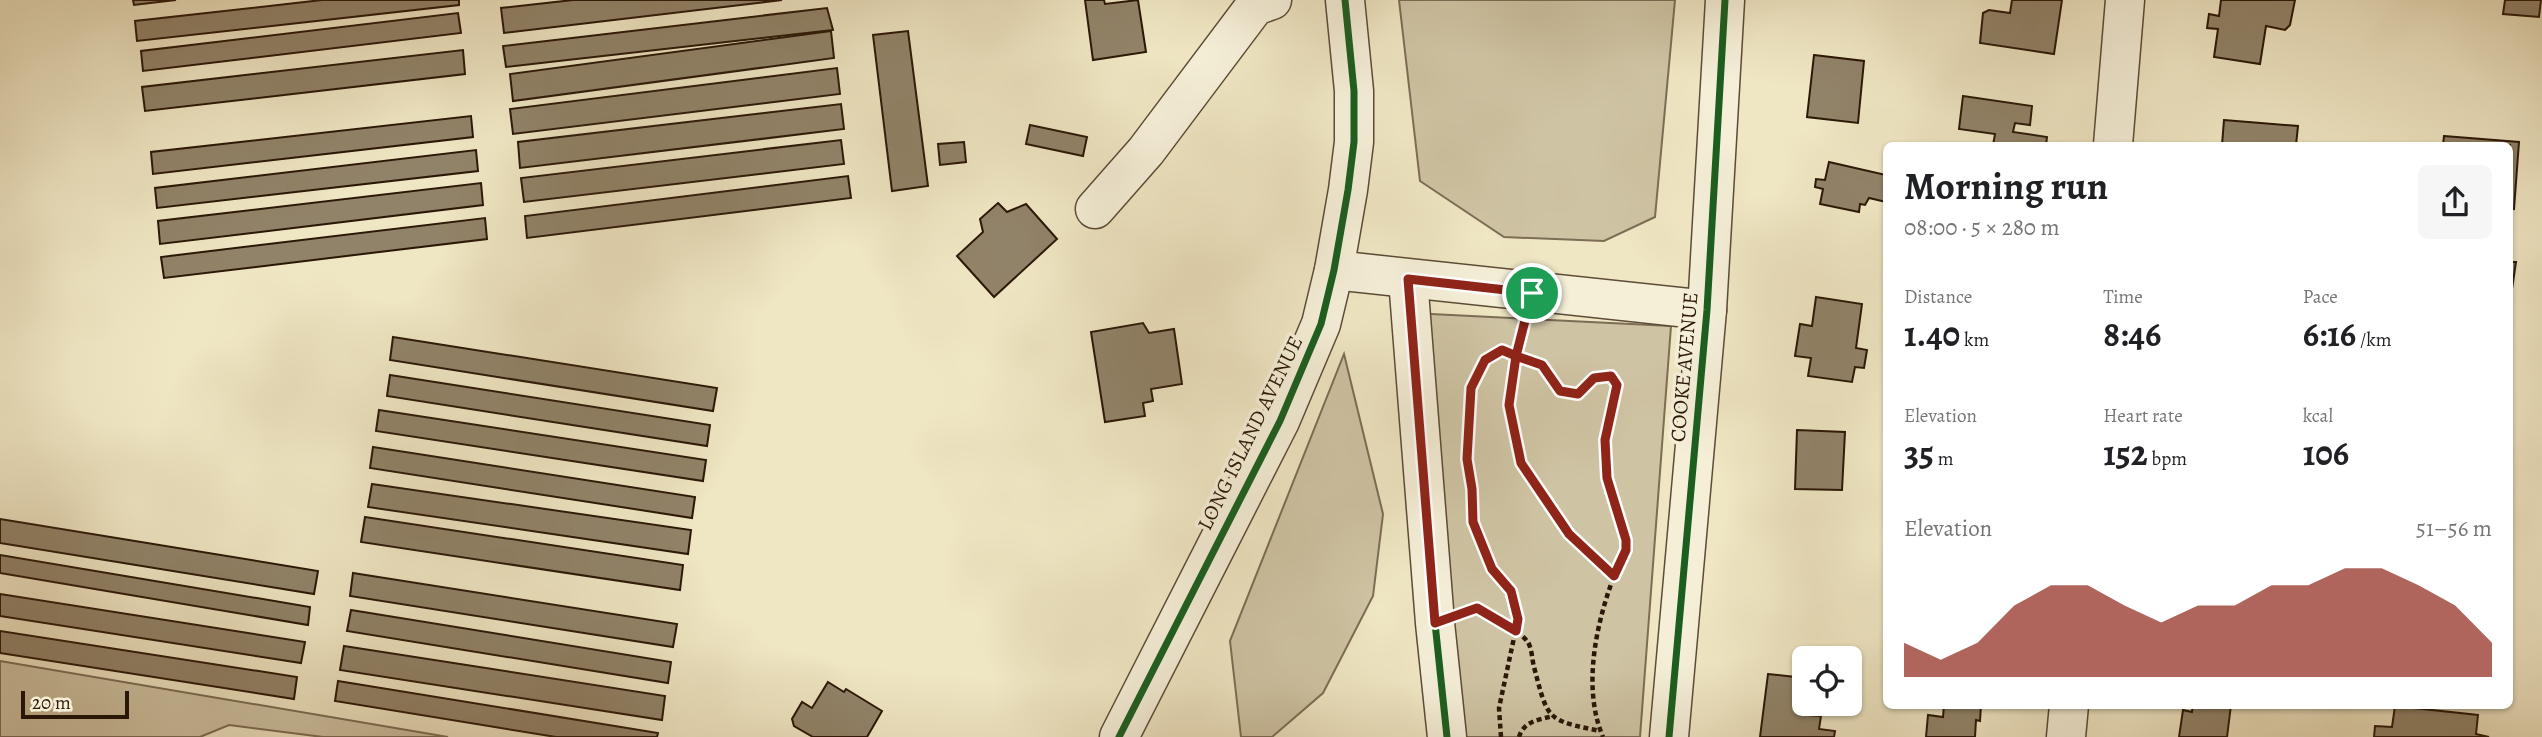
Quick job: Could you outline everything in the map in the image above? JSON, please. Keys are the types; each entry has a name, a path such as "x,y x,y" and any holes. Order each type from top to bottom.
{"street":[{"path":"1095,209 1146,151 1255,6 1272,0"},
{"name":"LONG ISLAND AVENUE","path":"1119,737 1280,421 1321,324 1334,270 1354,142 1354,91 1345,0"},
{"name":"COOKE AVENUE","path":"1669,737 1707,310 1725,0"},
{"path":"2113,142 2125,0"},
{"path":"1334,270 1707,310"},
{"path":"1408,279 1435,623 1447,737"},
{"path":"2066,737 2069,709"}],"path":[{"path":"1532,293 1516,356 1509,405 1521,463 1569,534 1614,576"},
{"path":"1501,737 1499,708 1518,619 1511,591 1492,569 1473,522 1472,489 1467,459 1471,388 1485,360 1502,350 1542,365 1560,391 1578,394 1594,378 1611,376 1617,385 1605,440 1607,478 1626,540 1626,550 1614,576 1599,626 1593,681 1596,720 1603,737"},
{"path":"1435,623 1477,608 1516,631 1528,641 1544,704 1553,716 1564,723 1600,731"},
{"path":"1519,737 1522,728 1532,721 1553,716"}],"shaded area":[{"path":"1399,0 1675,0 1655,217 1604,241 1504,237 1420,181"},
{"path":"1411,313 1671,326 1640,737 1450,737"},
{"path":"1344,354 1383,514 1373,596 1323,693 1272,737 1241,737 1230,641"},
{"path":"0,661 448,737 323,737 229,725 200,737 0,737"}],"building":[{"path":"133,0 176,0 134,5"},
{"path":"322,0 459,0 459,5 137,41 135,21"},
{"path":"573,0 782,0 504,33 501,8"},
{"path":"1085,0 1104,0 1105,4 1138,0 1146,52 1093,60"},
{"path":"2012,0 2062,0 2054,54 1980,43 1983,13 1989,10 2010,13"},
{"path":"2221,0 2295,0 2290,25 2285,30 2266,26 2260,64 2214,57 2218,29 2207,28 2209,14 2219,16"},
{"path":"2505,0 2541,0 2539,17 2503,14"},
{"path":"827,8 833,30 506,67 503,46"},
{"path":"458,13 461,33 143,71 141,51"},
{"path":"831,31 834,58 513,101 510,74"},
{"path":"908,31 928,186 892,191 873,35"},
{"path":"463,50 465,74 145,111 142,87"},
{"path":"1814,55 1864,61 1858,123 1807,117"},
{"path":"837,68 840,94 513,134 510,109"},
{"path":"1963,96 2032,106 2030,125 2015,123 2013,132 2047,137 2046,142 1994,142 1995,134 1959,129"},
{"path":"841,104 844,129 520,168 518,142"},
{"path":"471,116 473,137 153,174 151,152"},
{"path":"2224,120 2298,126 2296,142 2222,142"},
{"path":"1030,125 1087,137 1083,156 1026,144"},
{"path":"2444,136 2519,142 2514,209 2513,142 2443,142"},
{"path":"841,140 844,164 524,202 521,178"},
{"path":"964,142 966,162 940,165 938,144"},
{"path":"476,150 478,171 157,208 155,188"},
{"path":"1829,162 1883,174 1883,201 1869,198 1865,205 1860,204 1859,212 1820,204 1823,189 1815,187 1816,179 1825,180"},
{"path":"848,176 851,198 527,238 525,216"},
{"path":"481,183 483,205 160,244 158,221"},
{"path":"998,203 1007,212 1026,204 1057,239 994,297 957,256 983,232 980,219"},
{"path":"485,218 487,239 164,278 161,257"},
{"path":"1816,297 1862,304 1856,348 1867,350 1864,368 1855,367 1852,382 1808,376 1811,358 1795,356 1800,324 1812,326"},
{"path":"1143,323 1149,333 1174,329 1182,384 1151,389 1153,401 1143,403 1145,416 1105,422 1091,332"},
{"path":"393,337 717,388 713,411 390,360"},
{"path":"390,375 710,425 707,446 387,396"},
{"path":"379,410 706,460 703,481 376,431"},
{"path":"1797,430 1845,432 1842,490 1795,489"},
{"path":"373,447 695,497 692,518 370,468"},
{"path":"372,484 691,530 688,554 368,507"},
{"path":"365,517 683,565 680,590 361,542"},
{"path":"0,519 318,571 314,594 0,543"},
{"path":"0,555 310,607 308,625 0,573"},
{"path":"353,573 677,624 673,647 350,596"},
{"path":"0,594 305,642 301,663 0,616"},
{"path":"351,610 671,662 668,683 347,631"},
{"path":"0,631 297,677 294,699 0,653"},
{"path":"344,646 665,696 662,720 340,670"},
{"path":"1768,674 1792,677 1792,716 1821,716 1819,729 1835,731 1834,737 1760,737"},
{"path":"338,681 658,733 657,737 556,737 335,701"},
{"path":"828,682 844,692 846,689 882,711 867,737 813,737 794,726 792,719 802,702 812,708"},
{"path":"1944,709 1981,709 1980,721 1976,720 1975,737 1926,737 1928,715 1943,717"},
{"path":"2192,709 2230,709 2227,737 2179,737 2183,710 2192,712"},
{"path":"2395,709 2423,709 2478,715 2476,734 2489,737 2374,737 2375,726 2392,727"}],"cycle path":[{"path":"1119,737 1280,421 1321,324 1334,270 1354,142 1354,91 1345,0"},
{"path":"1669,737 1707,310 1725,0"},
{"path":"1408,279 1435,623 1447,737"}],"route":[{"path":"1532,293 1408,279 1435,623 1477,608 1516,631 1518,619 1511,591 1492,569 1473,522 1472,489 1467,459 1471,388 1485,360 1502,350 1516,356 1509,405 1521,463 1569,534 1614,576 1626,550 1626,540 1607,478 1605,440 1617,385 1611,376 1594,378 1578,394 1560,391 1542,365 1516,356 1532,293"}]}
